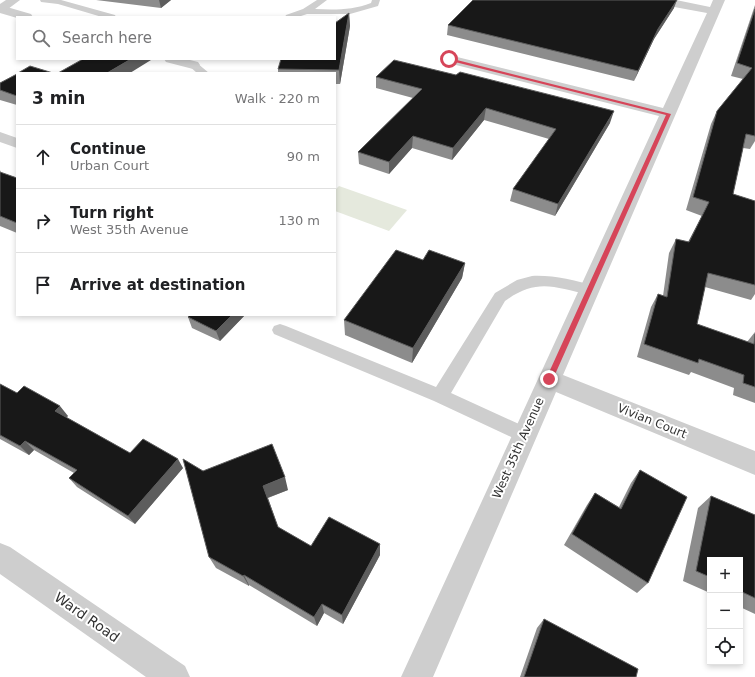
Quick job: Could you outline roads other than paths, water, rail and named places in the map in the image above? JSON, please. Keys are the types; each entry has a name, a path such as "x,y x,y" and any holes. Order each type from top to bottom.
{"street":[{"path":"0,9 14,0"},
{"path":"658,0 716,5"},
{"name":"West 35th Avenue","path":"417,677 549,379 669,114 716,5"},
{"path":"0,9 23,16"},
{"path":"449,59 669,114"},
{"path":"174,60 198,69"},
{"path":"0,136 16,143"},
{"name":"Vivian Court","path":"549,379 755,463"},
{"name":"Ward Road","path":"0,557 174,677"}],"lane":[{"path":"44,0 59,2 108,16"},
{"path":"292,16 306,11 323,0"},
{"path":"306,11 351,12 366,9 375,4 376,0"},
{"path":"440,396 500,297 512,288 532,280 553,281 589,290"},
{"path":"280,330 440,396 524,435"}]}
